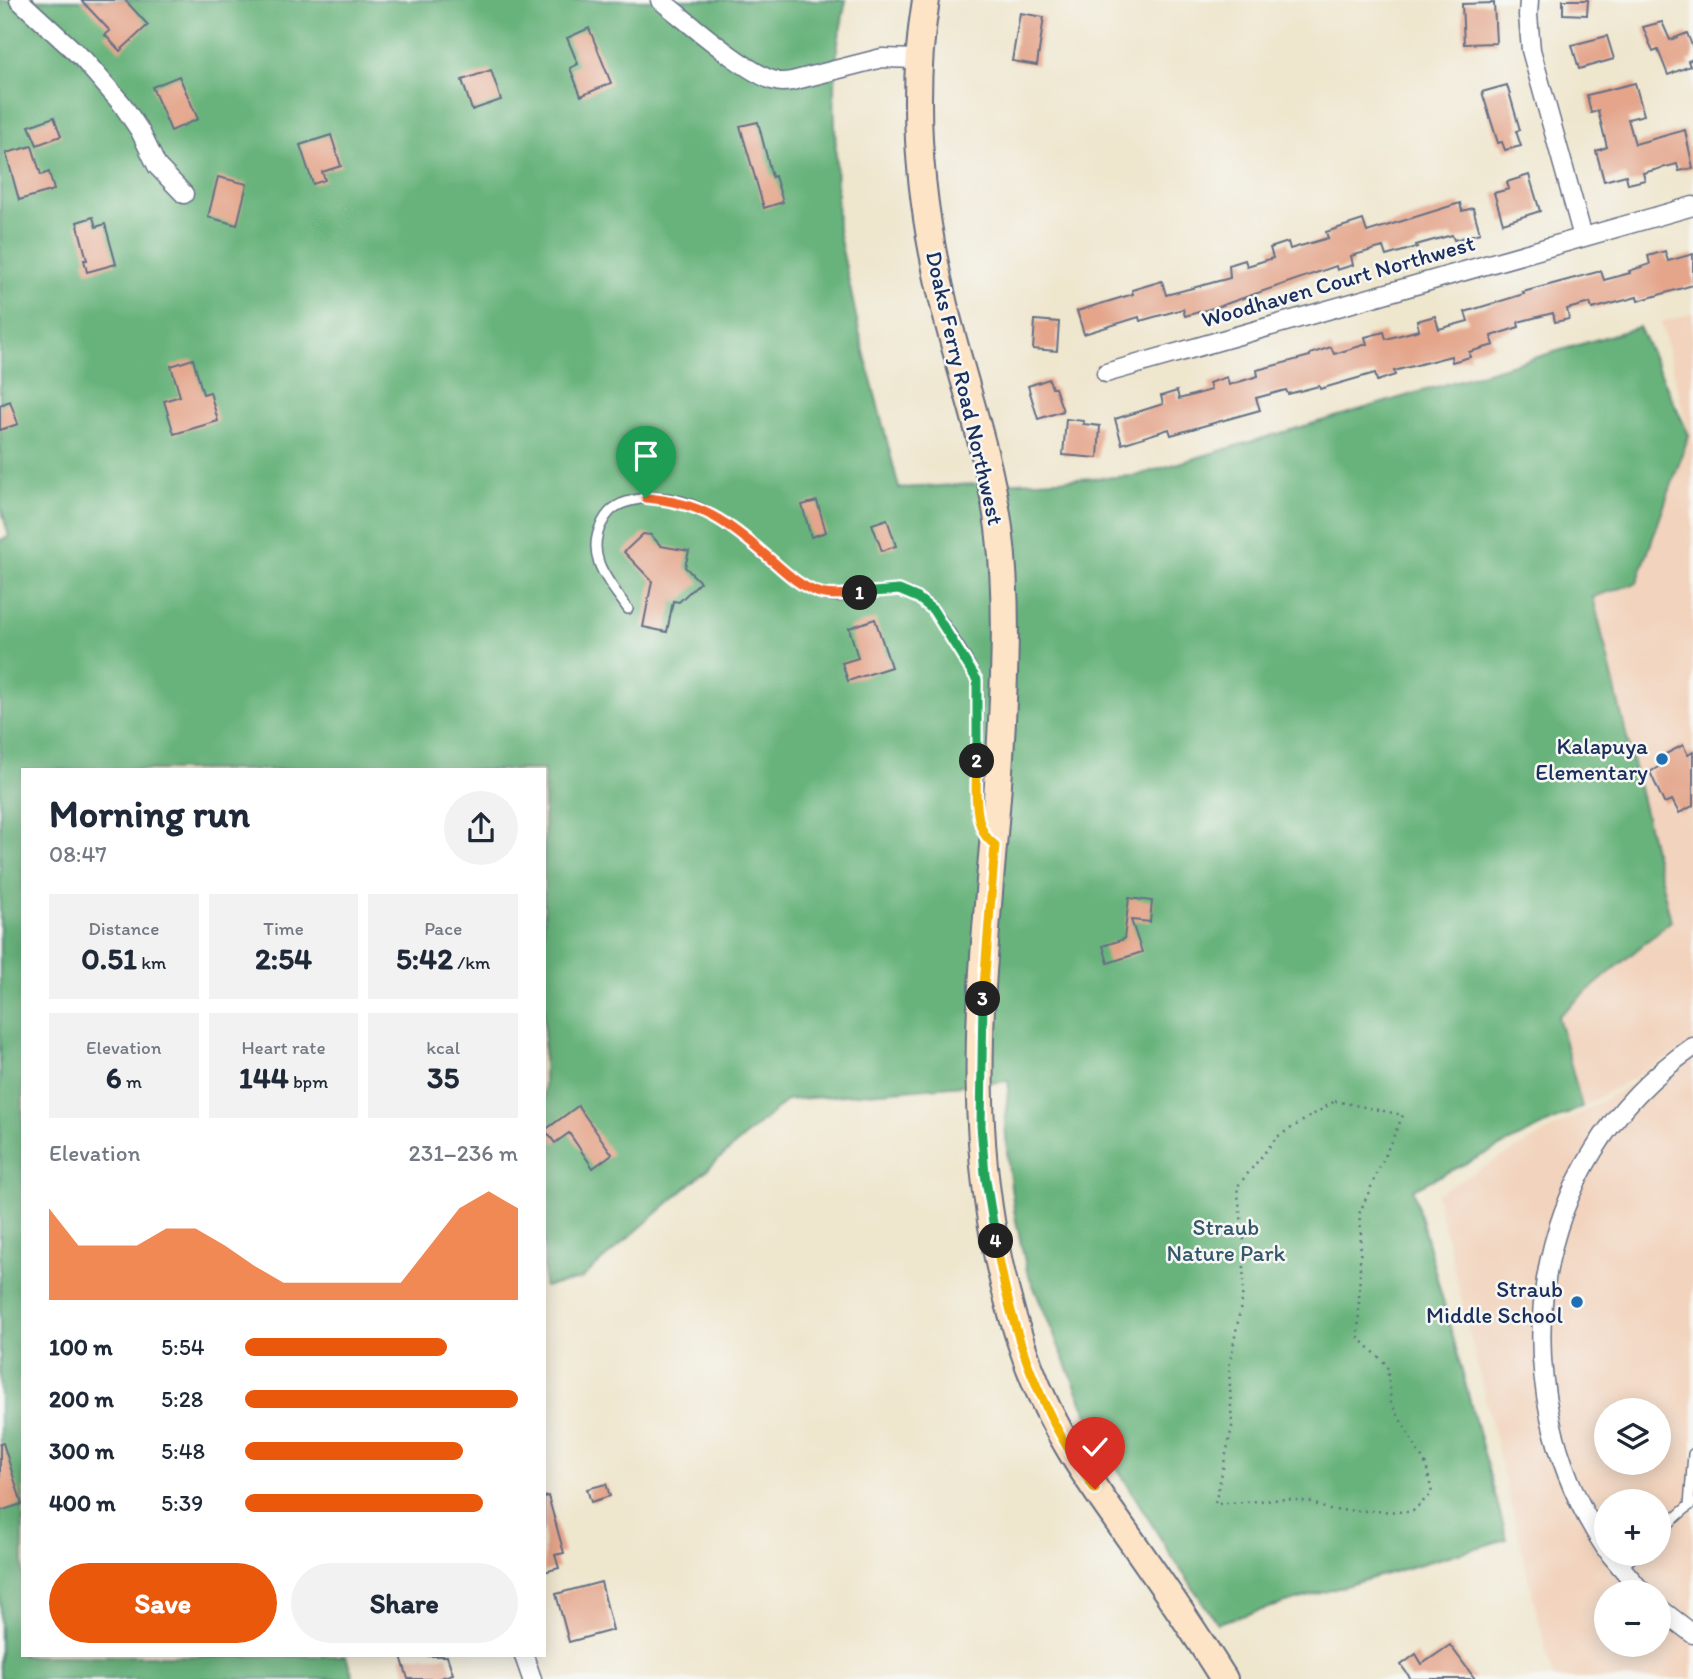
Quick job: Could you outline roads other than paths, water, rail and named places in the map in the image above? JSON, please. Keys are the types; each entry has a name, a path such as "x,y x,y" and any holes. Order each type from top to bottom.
{"main road":[{"name":"Doaks Ferry Road Northwest","path":"926,0 919,59 918,122 922,197 944,306 990,480 999,527 1004,586 1005,659 995,845 983,996 981,1126 985,1174 996,1243 1013,1320 1043,1401 1065,1443 1195,1631 1224,1679"}],"street":[{"path":"19,0 83,59 122,104 140,131 157,166 184,194"},
{"path":"660,0 742,63 778,82 792,81 883,58 919,59"},
{"path":"1529,0 1531,50 1583,237"},
{"name":"Woodhaven Court Northwest","path":"1105,373 1693,206"},
{"path":"1594,1531 1558,1453 1547,1410 1540,1327 1542,1294 1562,1217 1594,1151 1634,1098 1661,1071 1693,1047"},
{"path":"1619,1566 1632,1580"},
{"path":"1671,1617 1693,1634"},
{"path":"524,1657 532,1679"}],"lane":[{"path":"628,609 599,568 597,533 608,511 616,506 646,498 674,500 710,514 749,540 815,592 838,595 899,590 918,598 933,610 977,680 976,785 983,832 995,845"},
{"path":"1671,1522 1691,1504 1693,1454"}],"place":[{"name":"Kalapuya Elementary","path":"1662,759"},
{"name":"Straub Middle School","path":"1577,1302"}],"park label":[{"name":"Straub Nature Park","path":"1226,1240"}]}
